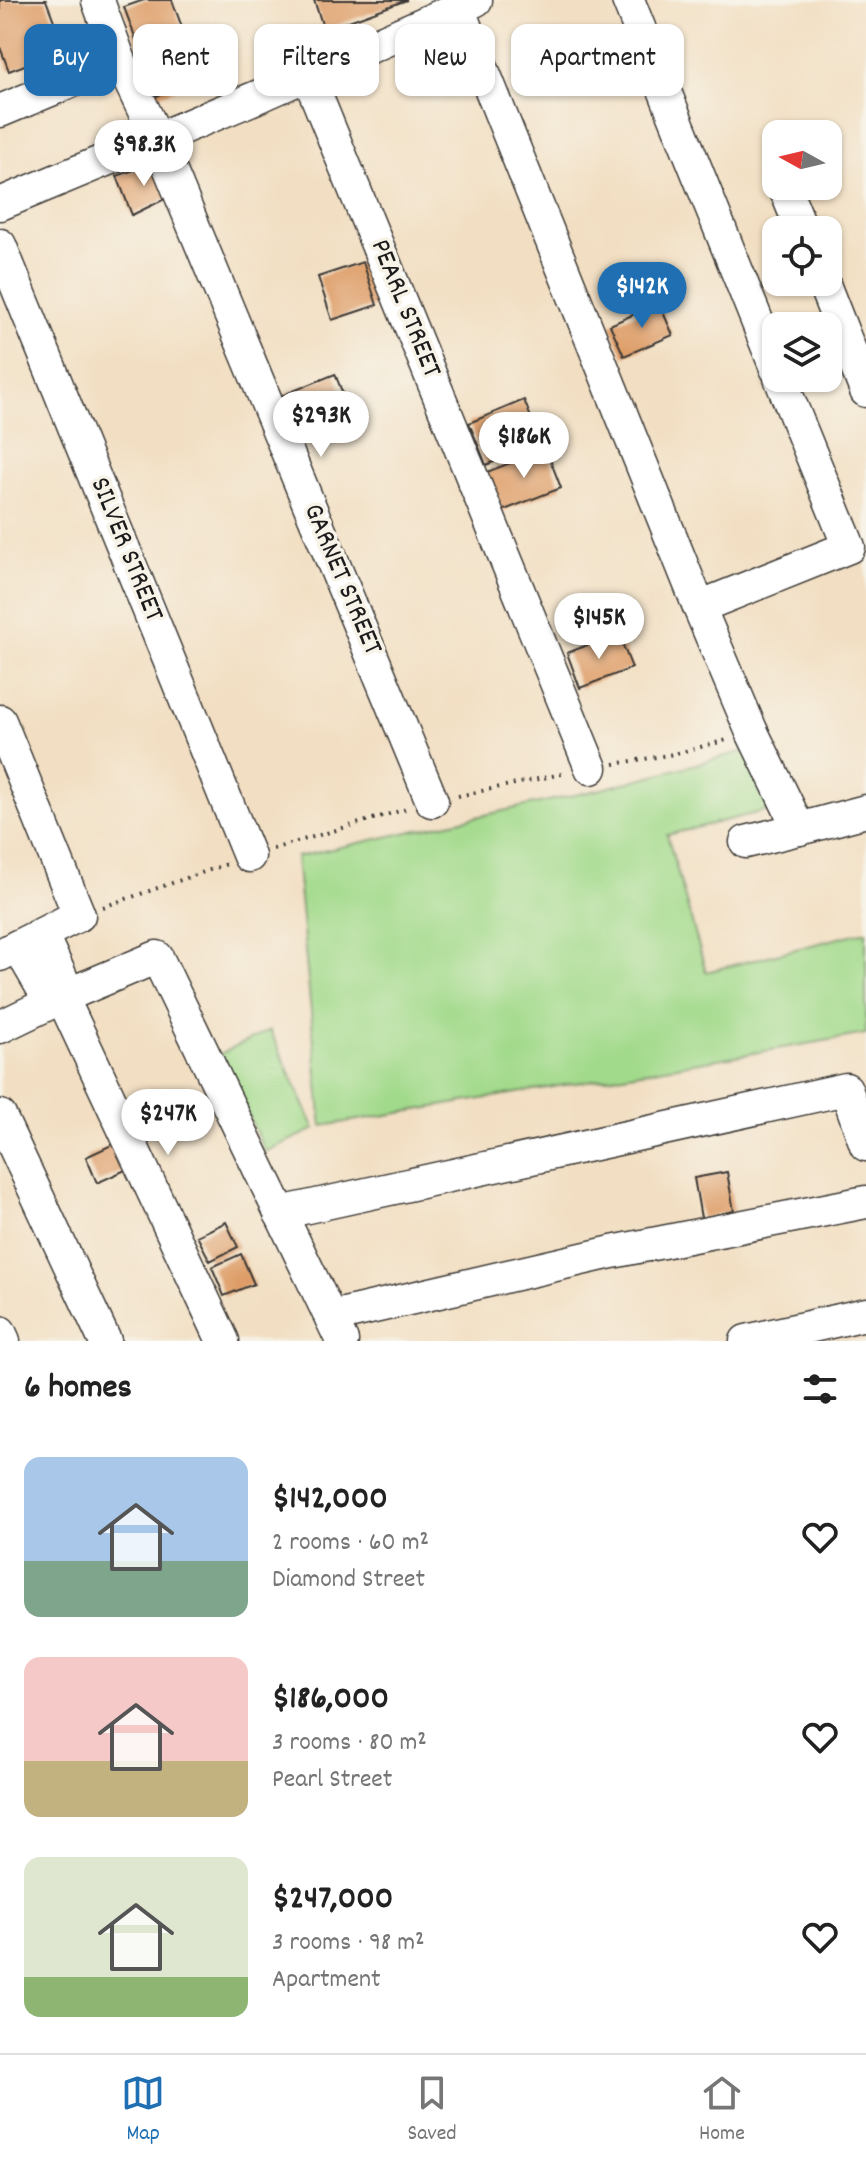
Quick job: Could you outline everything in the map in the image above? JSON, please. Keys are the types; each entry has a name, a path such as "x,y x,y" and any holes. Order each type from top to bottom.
{"street":[{"name":"GARNET STREET","path":"99,0 120,61 157,138 432,801"},
{"path":"628,0 762,333"},
{"path":"379,42 467,4 699,607 751,730 799,829"},
{"path":"0,111 120,61"},
{"path":"0,204 259,96"},
{"name":"PEARL STREET","path":"316,96 591,768"},
{"name":"SILVER STREET","path":"0,245 249,856"},
{"path":"829,296 866,391"},
{"path":"699,607 858,547 786,392"},
{"path":"0,721 79,915 20,945 43,989 62,997 223,1341"},
{"path":"746,842 866,811"},
{"path":"0,1027 157,957 336,1329 612,1252 866,1202"},
{"path":"280,1213 846,1089 866,1145"},
{"path":"0,1116 105,1341"},
{"path":"746,1341 785,1337 866,1314"},
{"path":"0,1332 4,1341"}],"green space":[{"path":"756,748 773,809 667,835 706,972 866,931 866,1034 322,1126 296,857 602,789"},
{"path":"270,1030 315,1129 265,1152 220,1054"}],"building":[{"path":"0,0 46,0 55,24 24,24 24,65 9,71 0,47"},
{"path":"144,0 172,0 181,24 133,24 133,31 124,7"},
{"path":"314,0 407,0 341,24 322,24"},
{"path":"156,162 171,196 132,215 117,176"},
{"path":"363,262 377,305 332,320 318,277"},
{"path":"659,303 673,335 624,356 610,325"},
{"path":"335,374 351,414 292,439 276,398"},
{"path":"524,400 541,443 486,465 469,423"},
{"path":"546,449 561,488 502,511 487,472"},
{"path":"618,633 632,668 580,688 567,653"},
{"path":"120,1141 132,1167 97,1183 86,1157"},
{"path":"727,1172 734,1211 701,1218 694,1178"},
{"path":"226,1222 238,1247 210,1261 197,1236"},
{"path":"241,1254 254,1284 224,1296 212,1267"}]}
